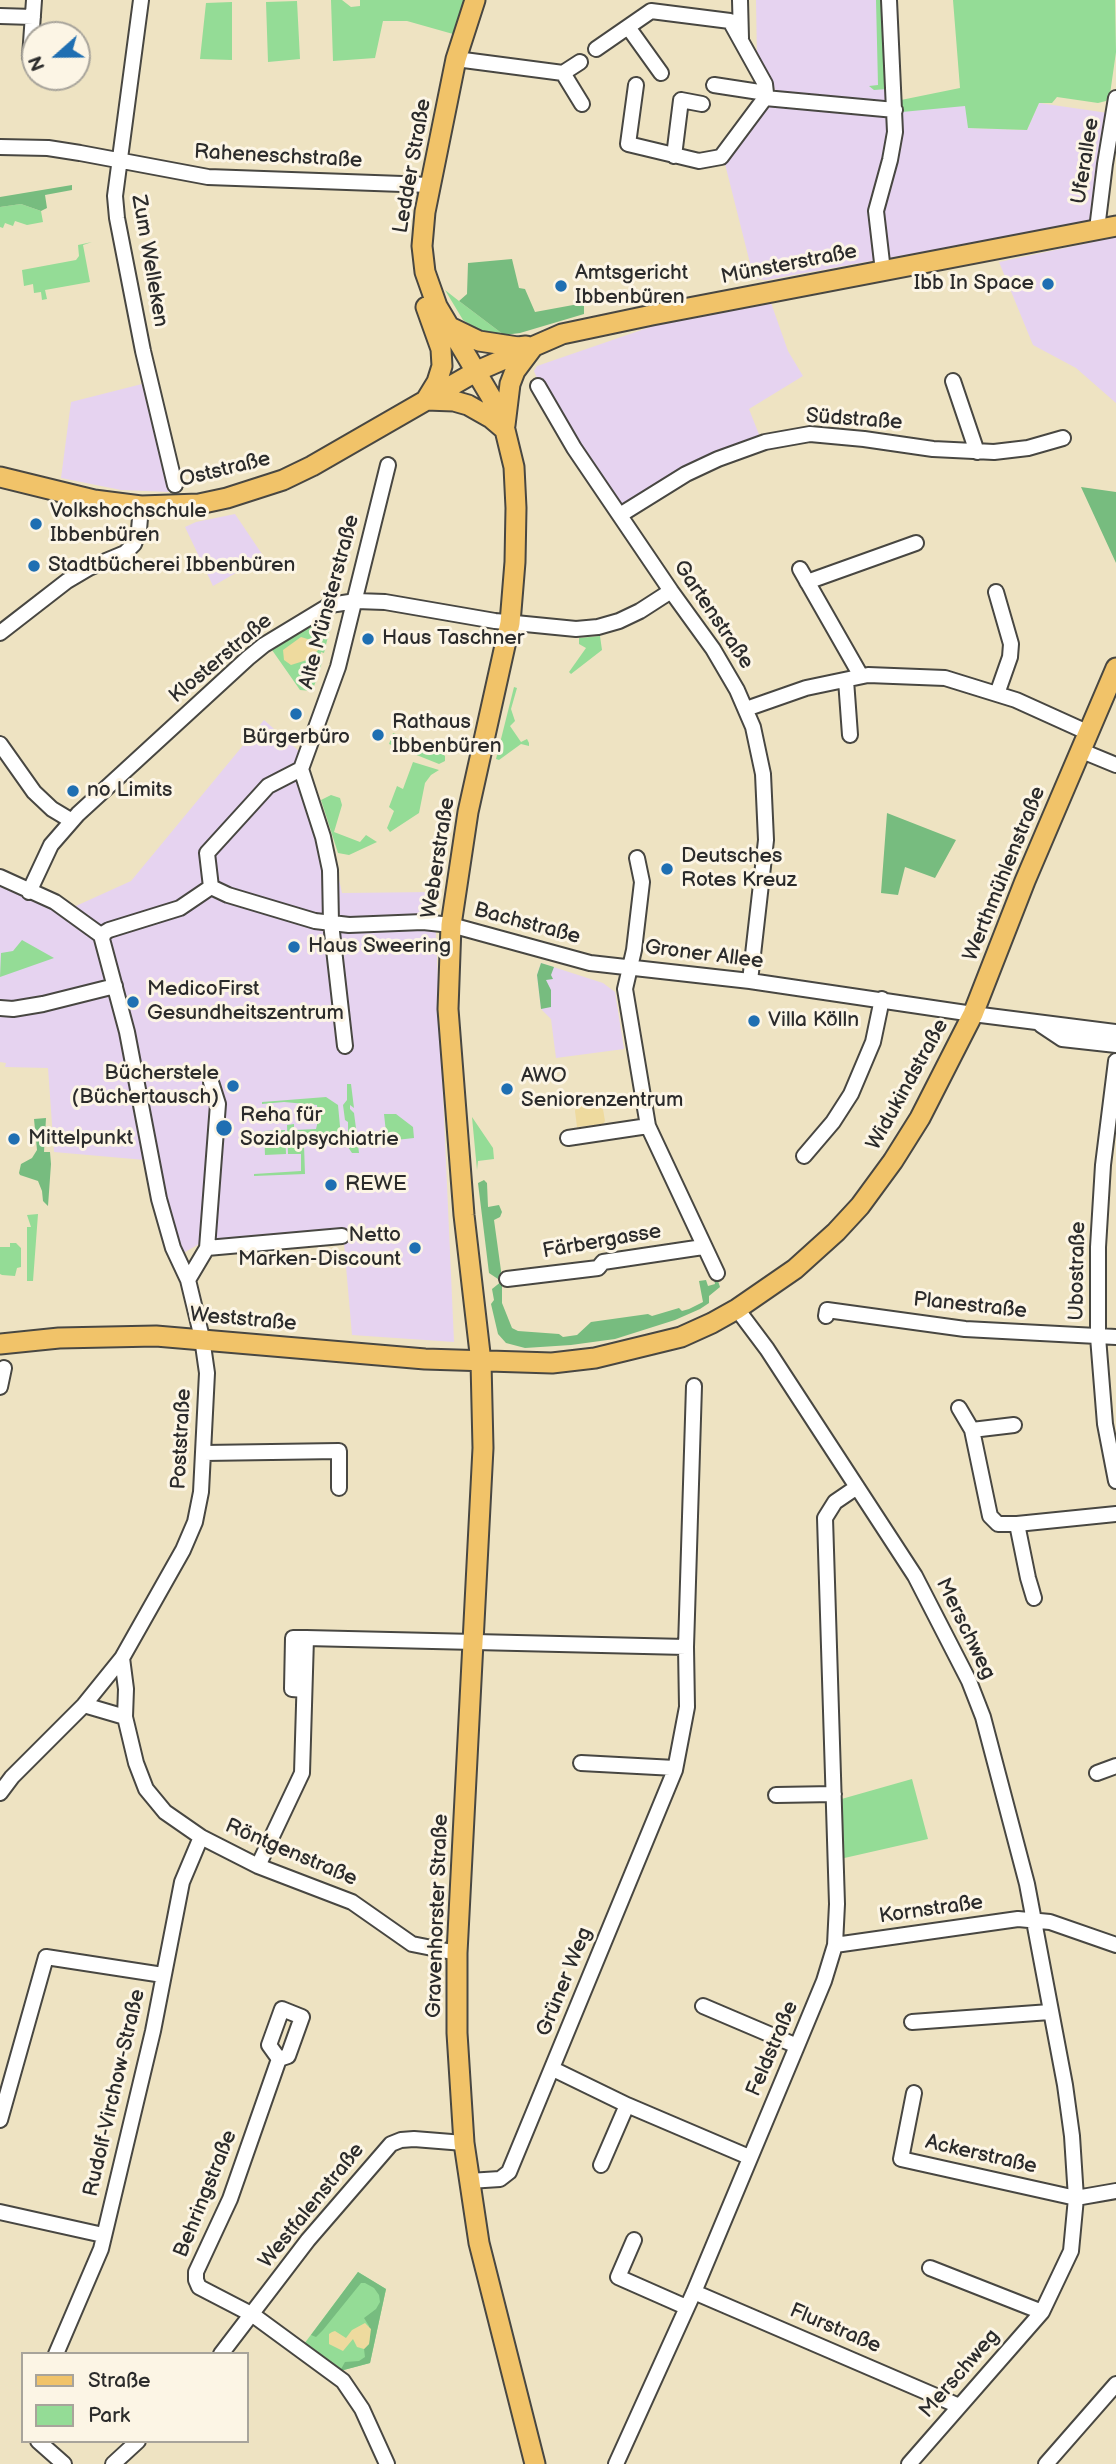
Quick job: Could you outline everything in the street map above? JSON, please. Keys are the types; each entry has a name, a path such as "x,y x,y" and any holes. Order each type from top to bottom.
{"main road":[{"name":"Ledder Straße","path":"475,0 456,59 425,212 422,246 428,282 447,325 477,371"},
{"name":"Münsterstraße","path":"477,371 562,334 633,318 1107,228"},
{"path":"428,282 425,305 442,349 442,366 437,382 426,400 454,401 468,405 491,418 505,430"},
{"path":"447,325 488,343 517,347 536,344"},
{"path":"505,430 510,384 515,371 536,344"},
{"name":"Oststraße","path":"0,477 94,500 141,506 200,504 255,491 283,480 352,445 477,371"},
{"name":"Weberstraße","path":"477,371 505,430 514,467 516,508 514,590 510,622 468,812 451,925 448,1009 464,1215 481,1362"},
{"name":"Werthmühlenstraße","path":"973,1014 1025,881 1116,668"},
{"name":"Widukindstraße","path":"481,1362 552,1363 608,1355 681,1336 712,1324 737,1309 812,1255 860,1206 920,1118 973,1014"},
{"name":"Weststraße","path":"0,1344 116,1336 202,1338 481,1362"},
{"name":"Gravenhorster Straße","path":"481,1362 483,1448 457,1953 458,2066 464,2143 479,2243 535,2464"}],"street":[{"path":"33,21 34,0"},
{"name":"Zum Welleken","path":"141,0 115,195 143,351 175,485"},
{"path":"740,0 741,39"},
{"path":"883,271 876,211 895,132 889,0"},
{"path":"596,49 651,11 730,21 765,84 765,95 722,157 699,161 628,145 636,85"},
{"path":"0,16 33,17"},
{"path":"628,27 661,73"},
{"path":"456,59 563,73 580,62"},
{"path":"563,73 582,104"},
{"path":"715,85 765,95 895,110"},
{"name":"Uferallee","path":"1107,228 1103,173 1116,98"},
{"path":"674,156 681,100 702,104"},
{"name":"Raheneschstraße","path":"0,147 48,148 208,177 430,186"},
{"path":"953,382 977,452"},
{"name":"Gartenstraße","path":"538,386 552,424 620,515 713,649 753,727 761,761 766,840 750,981"},
{"name":"Südstraße","path":"620,515 687,474 718,459 765,442 810,434 977,452 1028,448 1063,439"},
{"name":"Alte Münsterstraße","path":"301,769 338,667 388,465"},
{"path":"0,633 44,596 89,568 125,552 134,544 141,506"},
{"path":"850,735 854,678 804,575 916,543"},
{"name":"Klosterstraße","path":"29,892 51,845 72,821 264,645 330,605 356,601 385,602 561,629 598,627 619,621 671,591"},
{"path":"996,592 1011,645 1010,657 997,694"},
{"path":"746,709 806,688 854,678 945,678 1016,700 1085,742 1116,765"},
{"path":"0,744 34,792 52,809 72,821"},
{"path":"0,877 55,902 82,922 106,933 180,908 211,887 207,853 268,786 301,769 323,837 330,870 331,923 345,1046"},
{"name":"Groner Allee","path":"637,858 642,882 635,950 629,967 750,981 1116,1032"},
{"name":"Bachstraße","path":"211,887 257,905 331,923 349,925 423,922 451,925 590,963 629,967"},
{"name":"Poststraße","path":"0,1793 6,1777 84,1705 122,1658 183,1550 195,1522 201,1492 207,1373 202,1338 188,1280 172,1244 159,1199 106,933"},
{"path":"629,967 625,989 648,1126 717,1273"},
{"path":"0,1008 13,1009 43,1004 115,986"},
{"path":"804,1156 851,1094 873,1042 882,999"},
{"name":"Groner Allee","path":"1036,1022 1062,1039 1116,1045"},
{"name":"Ubostraße","path":"1116,1061 1103,1165 1098,1247 1098,1337 1105,1424 1116,1481"},
{"path":"188,1280 207,1248 218,1104 211,1082"},
{"path":"568,1138 648,1126"},
{"path":"207,1248 342,1236"},
{"name":"Färbergasse","path":"508,1279 598,1268 603,1262 703,1247"},
{"name":"Merschweg","path":"737,1309 767,1349 915,1576 969,1681 983,1717 1027,1884 1071,2123 1076,2198 1071,2250 1042,2312 909,2464"},
{"name":"Planestraße","path":"826,1316 827,1310 965,1329 1116,1337"},
{"path":"0,1387 4,1368"},
{"name":"Grüner Weg","path":"469,2181 500,2179 509,2172 675,1768 687,1707 686,1647 694,1386"},
{"path":"959,1408 972,1430 990,1516 998,1524 1116,1514"},
{"path":"972,1430 1014,1425"},
{"path":"204,1452 338,1451 339,1488"},
{"name":"Feldstraße","path":"616,2464 694,2292 824,1981 835,1945 837,1903 825,1518 835,1502 856,1487"},
{"path":"1017,1524 1034,1598"},
{"path":"258,1866 302,1773 306,1638 686,1647"},
{"name":"Röntgenstraße","path":"122,1658 126,1689 125,1717 136,1763 146,1789 165,1812 201,1836 258,1866 352,1902 412,1944 457,1953"},
{"path":"84,1705 125,1717"},
{"path":"581,1763 675,1768"},
{"path":"1097,1773 1116,1766"},
{"path":"776,1795 834,1794"},
{"name":"Rudolf-Virchow-Straße","path":"57,2352 102,2249 103,2235 153,2031 182,1882 201,1836"},
{"name":"Kornstraße","path":"835,1945 1018,1919 1033,1920"},
{"path":"1033,1920 1116,1945"},
{"path":"0,2120 46,1957 163,1975"},
{"path":"703,2006 797,2046"},
{"path":"912,2022 1050,2012"},
{"name":"Behringstraße","path":"253,2315 199,2287 196,2272 230,2199 279,2059"},
{"path":"552,2069 627,2105 749,2157"},
{"name":"Ackerstraße","path":"914,2093 901,2159 1076,2198"},
{"path":"601,2165 627,2105"},
{"name":"Westfalenstraße","path":"223,2352 308,2240 391,2144 414,2139 464,2143"},
{"path":"1076,2198 1116,2191"},
{"path":"0,2212 103,2235"},
{"path":"634,2240 618,2277 686,2307"},
{"path":"930,2268 1042,2312"},
{"name":"Flurstraße","path":"694,2292 959,2406"},
{"path":"253,2315 343,2381 362,2409 387,2464"},
{"path":"1046,2464 1116,2384"},
{"path":"40,2443 64,2464"},
{"path":"113,2464 136,2443"}],"shaded area":[{"path":"756,0 882,0 889,105 902,108 967,98 968,128 1027,130 1039,103 1108,113 1093,221 766,280 754,279 725,164 769,106 776,91 760,60 757,60"},
{"path":"1116,237 1116,403 1076,368 1033,345 999,262"},
{"path":"770,300 788,351 803,376 749,409 760,437 683,468 619,506 536,376 534,371 537,366 656,325"},
{"path":"142,384 169,492 121,490 61,478 71,402"},
{"path":"235,514 264,557 213,586 185,527"},
{"path":"264,720 301,753 326,821 342,893 434,892 454,1342 352,1335 343,1232 201,1243 171,1260 145,1160 54,1152 48,1068 5,1067 6,1063 0,1062 0,879 67,910 131,881"},
{"path":"541,963 603,983 615,992 624,1049 556,1058 551,1019 541,1009 537,975"}],"green space":[{"path":"331,0 342,0 351,7 360,6 360,0 464,0 453,34 407,21 383,21 375,58 333,61"},
{"path":"876,0 883,0 887,89 874,90 869,86 878,85"},
{"path":"953,0 1115,0 1116,52 1110,94 1106,101 1098,103 1057,97 1052,103 1039,103 1027,130 968,128 965,106 902,112 901,100 960,88"},
{"path":"297,1 300,59 268,62 266,2"},
{"path":"232,2 232,60 200,59 206,3"},
{"path":"72,185 72,190 45,195 47,208 41,211 21,204 0,207 0,197"},
{"path":"21,204 41,211 43,222 27,225 15,221 13,226 5,223 3,228 0,227 0,207"},
{"path":"92,242 83,245 90,282 45,290 47,299 42,300 41,292 34,293 33,284 24,286 22,270 76,260 79,256 78,245"},
{"path":"512,259 519,288 525,289 535,312 584,303 584,314 520,333 504,335 459,301 467,294 468,263"},
{"path":"445,290 504,335 480,331 463,320"},
{"path":"1081,487 1116,492 1116,563"},
{"path":"329,615 332,620 324,653 321,652 320,658 323,659 320,669 317,669 318,676 312,691 300,690 272,650"},
{"path":"600,636 602,650 571,674 569,672 586,648 579,644 579,638"},
{"path":"514,687 517,688 511,709 515,721 510,726 521,742 527,739 529,746 521,744 499,760 496,759"},
{"path":"393,733 440,751 445,756 445,761 439,764 389,744"},
{"path":"413,762 439,770 425,783 419,813 390,832 387,828 394,811 389,807 397,786 403,789"},
{"path":"331,795 340,798 342,805 334,832 360,842 366,835 377,842 349,855 338,853 321,800"},
{"path":"887,813 956,840 935,878 905,867 898,895 881,893"},
{"path":"22,940 54,958 0,977 1,953 13,951"},
{"path":"541,963 554,967 551,975 553,979 546,980 551,990 551,1007 541,1009 537,975"},
{"path":"347,1084 351,1084 354,1108 350,1105 350,1109 354,1113 357,1136 352,1134 359,1153 352,1153 348,1147 348,1122 345,1120 343,1105 347,1100"},
{"path":"326,1097 338,1105 341,1137 310,1140 309,1144 304,1145 305,1174 254,1176 301,1171 301,1154 288,1154 287,1125 294,1124 294,1130 316,1129 318,1121 317,1105 262,1102"},
{"path":"384,1114 396,1114 413,1127 414,1138 387,1141"},
{"path":"472,1117 493,1148 494,1159 478,1161 477,1170"},
{"path":"46,1118 44,1152 50,1152 51,1164 48,1206 43,1201 38,1181 19,1173 21,1164 32,1158 37,1150 34,1119"},
{"path":"285,1130 286,1154 265,1155 264,1131"},
{"path":"484,1180 487,1183 488,1207 499,1205 502,1212 500,1217 494,1220 502,1278 498,1279 489,1273 478,1183"},
{"path":"38,1214 33,1281 27,1281 27,1227 31,1227 27,1215"},
{"path":"10,1243 16,1243 21,1248 21,1267 17,1268 15,1276 0,1274 0,1247 10,1247"},
{"path":"713,1274 716,1275 720,1287 709,1296 709,1303 700,1309 615,1339 571,1345 525,1348 506,1343 498,1334 491,1304 494,1300 492,1289 502,1281 502,1303 512,1328 518,1331 559,1334 563,1337 577,1335 591,1322 648,1314 652,1316 679,1308 682,1311 689,1309 703,1302 699,1281 706,1280 708,1286 715,1284"},
{"path":"912,1779 928,1839 840,1859 838,1800"},
{"path":"358,2272 386,2289 370,2363 340,2371 304,2344"},
{"path":"358,2272 386,2289 370,2363 340,2371 345,2362 359,2361 365,2357 364,2349 369,2344 370,2335 364,2318 376,2309 380,2302 374,2288 361,2283 323,2330 316,2337 311,2335"}],"sand":[{"path":"301,637 317,642 319,649 310,659 291,665 284,660 283,650"},
{"path":"602,1103 605,1121 603,1124 577,1127 576,1107"},
{"path":"365,2323 371,2329 369,2344 364,2349 357,2347 353,2339 343,2351 329,2344 329,2334 332,2332 335,2331 346,2338 352,2330"}],"place":[{"name":"Ibb In Space","path":"1048,284"},
{"name":"Amtsgericht Ibbenbüren","path":"561,286"},
{"name":"Volkshochschule Ibbenbüren","path":"36,524"},
{"name":"Stadtbücherei Ibbenbüren","path":"34,566"},
{"name":"Haus Taschner","path":"368,639"},
{"name":"Bürgerbüro","path":"296,714"},
{"name":"Rathaus Ibbenbüren","path":"378,735"},
{"name":"no Limits","path":"73,791"},
{"name":"Deutsches Rotes Kreuz","path":"667,869"},
{"name":"Haus Sweering","path":"294,947"},
{"name":"MedicoFirst Gesundheitszentrum","path":"133,1002"},
{"name":"Villa Kölln","path":"754,1021"},
{"name":"Bücherstele (Büchertausch)","path":"233,1086"},
{"name":"AWO Seniorenzentrum","path":"507,1089"},
{"name":"Reha für Sozialpsychiatrie","path":"224,1128"},
{"name":"Mittelpunkt","path":"14,1139"},
{"name":"REWE","path":"331,1185"},
{"name":"Netto Marken-Discount","path":"415,1248"}]}
